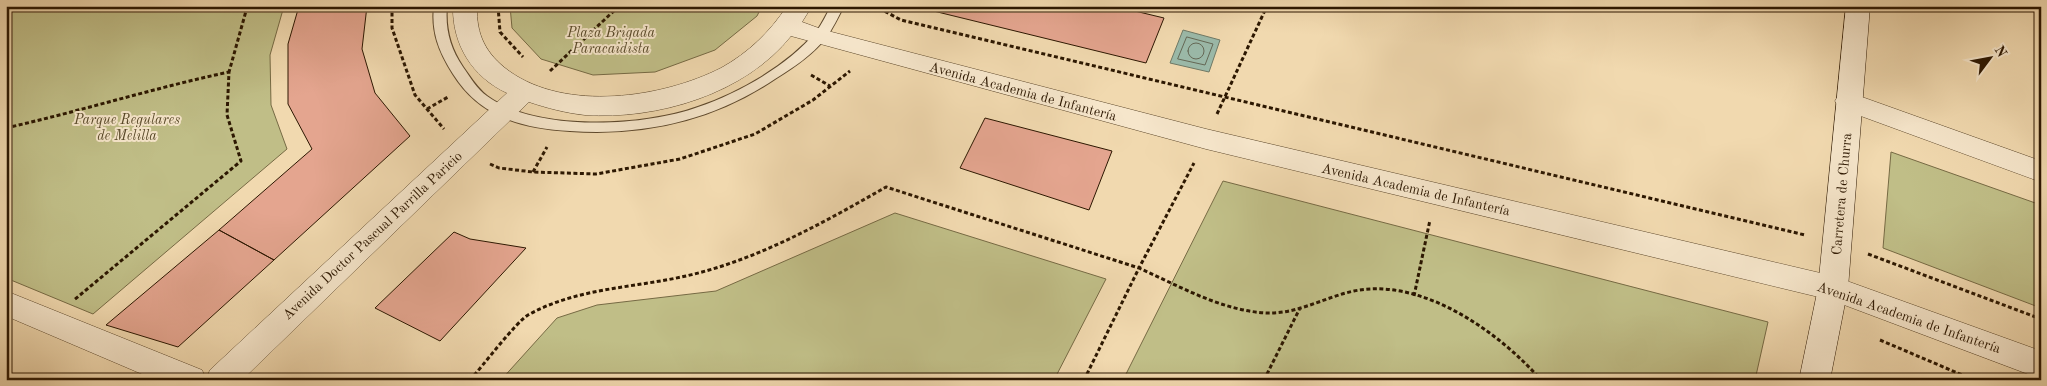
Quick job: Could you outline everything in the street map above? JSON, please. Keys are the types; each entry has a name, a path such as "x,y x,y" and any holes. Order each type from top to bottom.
{"street":[{"path":"465,6 465,26 475,52 496,75 524,92 550,100 578,105 630,105 683,94 730,74 770,48 794,16"},
{"name":"Carretera de Churra","path":"1814,380 1833,288 1848,101 1858,6"},
{"name":"Avenida Academia de Infantería","path":"794,16 819,37 1206,139 1833,288 2041,365"},
{"name":"Avenida Doctor Pascual Parrilla Paricio","path":"221,380 524,92"},
{"path":"1848,101 2041,172"},
{"path":"6,303 191,380"}],"lane":[{"path":"441,6 440,30 458,73 483,100 503,110 538,122 560,126 604,128 660,123 702,111 748,89 768,77 819,37 838,6"}],"path":[{"path":"49,321 241,161 227,115 228,72 246,11 229,6"},
{"path":"498,6 500,32 527,61"},
{"path":"550,72 619,6"},
{"path":"880,6 886,12 901,20 1837,242 2041,319"},
{"path":"1084,380 1138,268 1206,139 1267,6"},
{"path":"541,69 558,74"},
{"path":"6,128 82,111 159,87 228,72"},
{"path":"470,380 526,316 534,312 568,297 686,276 734,262 823,223 886,187 1138,268 1222,304 1249,311 1269,313 1301,308 1365,289 1391,288 1468,319 1493,335 1529,364 1541,380"},
{"path":"1414,296 1436,194"},
{"path":"1264,380 1301,308"},
{"path":"1879,340 1974,380"}],"green space":[{"name":"Parque Regulares de Melilla","path":"6,6 284,6 270,55 271,105 287,149 93,314 6,278"},
{"name":"Plaza Brigada Paracaidista","path":"510,6 762,6 757,16 715,50 655,72 593,75 541,59 512,28"},
{"path":"1891,152 2041,205 2041,308 1883,248"},
{"path":"1223,181 1768,322 1755,380 1123,380"},
{"path":"895,213 1106,279 1054,380 501,380 557,318 597,305 716,291"}],"water":[{"path":"1183,30 1220,40 1209,72 1170,63"}],"building":[{"path":"299,6 367,6 362,49 375,93 410,136 274,260 219,230 312,149 288,104 288,44"},
{"path":"913,6 1114,6 1164,18 1146,63"},
{"path":"985,118 1112,151 1089,210 960,168"},
{"path":"219,230 274,260 178,347 106,325"},
{"path":"454,232 470,239 526,248 440,341 375,308"}]}
